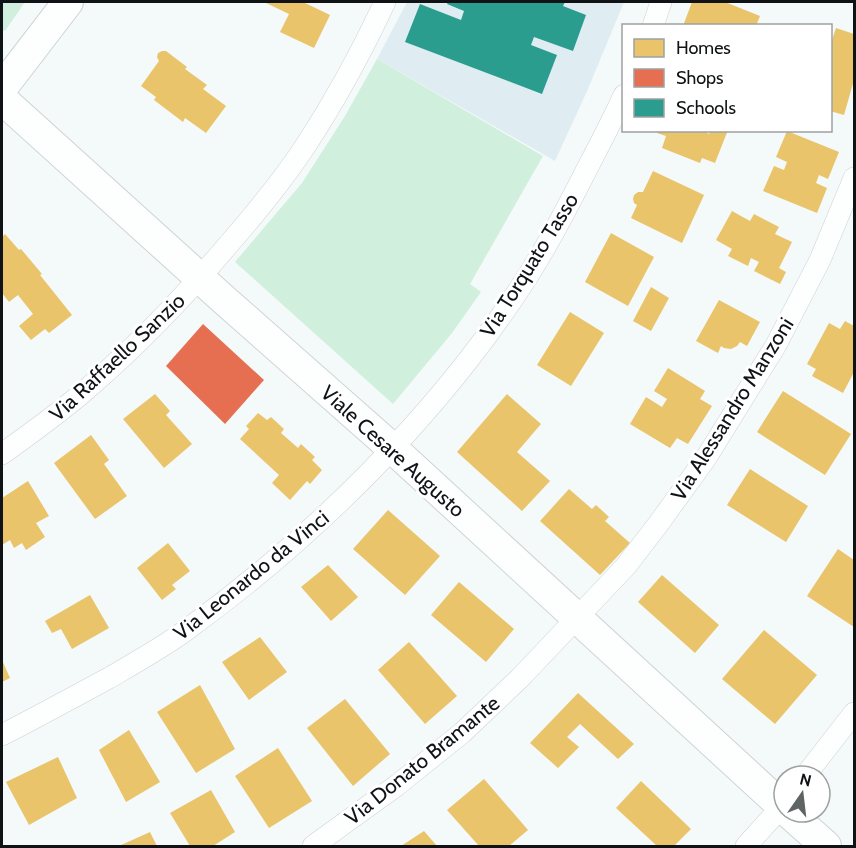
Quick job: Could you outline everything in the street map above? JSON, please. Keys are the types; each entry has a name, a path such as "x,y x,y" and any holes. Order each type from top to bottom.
{"main road":[{"path":"2,88 68,2"},
{"name":"Viale Cesare Augusto","path":"2,99 392,448 772,796"},
{"name":"Viale Cesare Augusto","path":"802,824 826,846"}],"street":[{"name":"Via Raffaello Sanzio","path":"2,454 45,423 123,357 200,278 268,198 306,145 363,48 385,2"},
{"path":"654,24 661,2"},
{"name":"Via Torquato Tasso","path":"392,448 428,409 523,284 570,202 622,99"},
{"name":"Via Alessandro Manzoni","path":"576,617 626,566 719,438 776,345 820,260 855,178"},
{"name":"Via Leonardo da Vinci","path":"2,735 137,662 183,633 230,597 315,525 392,448"},
{"name":"Via Donato Bramante","path":"314,846 462,734 520,678 576,617"},
{"path":"815,764 855,713"},
{"path":"746,846 772,821"}],"shaded area":[{"path":"407,2 624,2 555,161 377,59"}],"green space":[{"path":"2,2 25,2 5,31 2,30"},
{"path":"377,59 543,156 470,284 481,292 452,333 393,404 235,262 302,183 345,116"}],"building: Homes":[{"path":"264,2 303,2 330,15 314,48 280,32 289,14"},
{"path":"692,2 725,2 760,16 757,24 684,24"},
{"path":"836,28 854,34 854,80 844,115 832,112 832,40"},
{"path":"166,51 187,67 185,69 207,85 203,89 226,106 206,133 185,118 183,122 154,100 156,97 141,86 159,61 158,53"},
{"path":"727,132 715,163 702,158 700,163 662,148 666,136 657,133"},
{"path":"787,132 839,152 828,179 819,175 816,183 827,188 817,213 763,191 774,166 784,170 787,162 776,157"},
{"path":"653,171 704,195 682,243 631,218 637,205 634,203 634,195 643,192"},
{"path":"732,211 750,221 754,214 779,227 775,234 792,242 779,268 786,272 780,284 754,271 759,262 751,258 748,266 728,256 732,249 716,240"},
{"path":"611,233 654,257 628,306 585,282"},
{"path":"5,234 42,274 40,275 72,315 49,333 45,329 31,340 19,326 33,314 18,295 9,302 2,293 2,237"},
{"path":"651,287 669,298 651,331 633,321"},
{"path":"719,300 760,322 747,346 740,342 731,349 721,346 718,353 696,341"},
{"path":"570,312 604,333 571,386 537,365"},
{"path":"845,321 854,326 854,372 843,393 812,376 816,369 807,364 829,323 840,329"},
{"path":"668,368 705,391 700,399 712,406 688,444 677,438 670,448 630,424 646,397 662,407 667,399 654,391"},
{"path":"783,391 851,434 825,475 757,432"},
{"path":"155,394 170,411 166,415 192,444 164,468 123,419"},
{"path":"507,394 541,424 517,452 550,481 522,511 457,452"},
{"path":"258,413 267,420 271,417 284,429 281,433 298,448 301,444 315,457 312,460 322,470 310,484 307,481 290,500 272,483 279,475 240,439 249,429 246,426"},
{"path":"91,435 109,460 104,464 127,496 95,519 54,463"},
{"path":"750,469 808,506 786,542 727,505"},
{"path":"28,481 49,516 36,523 45,537 26,550 22,543 14,548 10,540 2,545 2,498"},
{"path":"569,489 592,509 596,505 609,517 605,521 630,543 600,575 540,521"},
{"path":"388,510 440,556 405,595 353,549"},
{"path":"168,543 190,571 172,585 176,589 162,600 137,568"},
{"path":"838,549 854,560 854,627 807,596"},
{"path":"328,565 358,597 331,621 301,587"},
{"path":"662,575 719,625 695,653 638,602"},
{"path":"459,582 514,629 486,662 431,615"},
{"path":"90,595 109,628 72,649 61,629 52,633 45,621"},
{"path":"764,630 817,675 775,724 722,679"},
{"path":"260,637 287,672 249,700 222,662"},
{"path":"409,642 457,696 425,724 378,670"},
{"path":"2,660 10,678 2,682"},
{"path":"200,685 235,749 196,773 157,712"},
{"path":"578,693 634,744 618,759 580,724 567,737 579,747 558,768 530,743"},
{"path":"345,699 390,754 353,786 307,728"},
{"path":"129,730 160,782 126,802 99,750"},
{"path":"278,748 312,801 269,828 235,776"},
{"path":"58,757 77,798 29,825 6,782"},
{"path":"484,779 528,830 509,846 479,846 447,810"},
{"path":"641,781 691,829 674,846 657,846 616,808"},
{"path":"211,790 235,832 213,846 190,846 170,813"},
{"path":"424,831 437,846 401,846"},
{"path":"150,832 157,846 119,846"}],"building: Shops":[{"path":"203,324 264,380 225,424 166,366"}],"building: Schools":[{"path":"448,2 565,2 563,6 586,15 573,51 534,37 531,45 557,55 542,94 405,42 420,4 461,20 464,11 447,4"}]}
